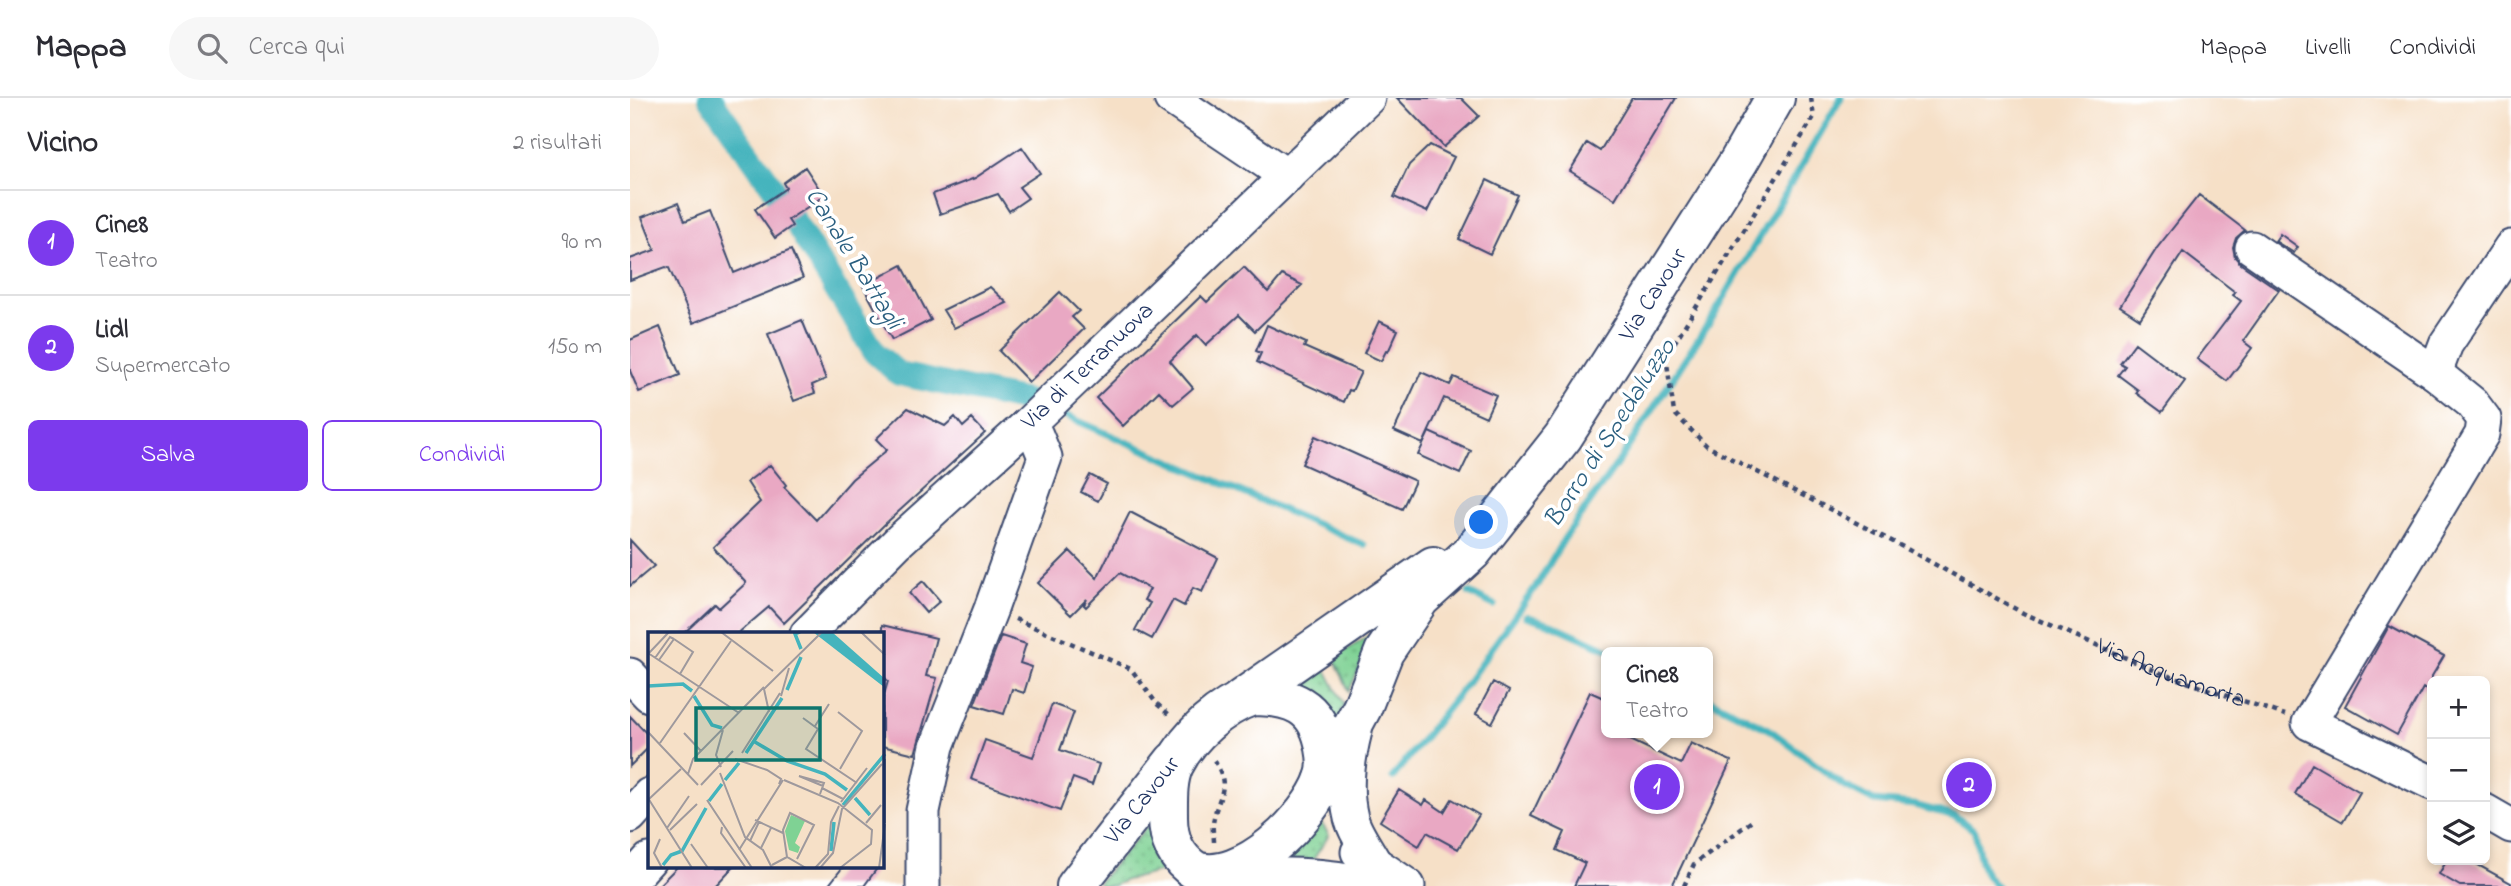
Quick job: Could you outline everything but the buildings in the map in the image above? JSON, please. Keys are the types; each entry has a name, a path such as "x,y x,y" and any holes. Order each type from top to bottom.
{"main road":[{"path":"1739,160 1757,98"},
{"name":"Via Cavour","path":"1191,742 1174,766 1170,778 1168,829 1178,856 1202,875 1243,872 1278,844 1308,810 1362,708 1384,652 1420,599 1472,552 1563,437 1739,160 1775,98"},
{"name":"Via Cavour","path":"1076,886 1140,802 1198,733 1230,706 1439,562 1525,487"},
{"name":"Via Cavour","path":"1230,706 1252,696 1276,696 1305,708 1323,734 1327,760 1324,779"}],"street":[{"path":"1171,98 1287,176"},
{"name":"Via di Terranuova","path":"809,632 900,540 1026,426 1368,98"},
{"path":"2435,373 2446,344 2511,247"},
{"path":"2252,248 2435,373 2472,403 2484,419 2482,434 2309,723 2427,781"},
{"path":"923,886 923,811 937,746 991,609 1045,457 1035,435 1026,426"},
{"path":"630,675 648,694"},
{"path":"1362,708 1349,753 1348,781 1351,819 1374,874"},
{"path":"1324,779 1341,830 1350,847 1374,874 1408,886"},
{"path":"630,806 648,795"},
{"path":"630,816 648,795"},
{"path":"2490,814 2511,826"},
{"path":"630,881 648,861"},
{"path":"1208,874 1304,876 1357,881 1374,874"}],"path":[{"name":"Via Acquamorta","path":"1811,98 1814,117 1666,356 1674,413 1707,446 1907,549 2023,613 2163,674 2309,723"},
{"path":"991,609 1131,669 1157,705 1221,771 1224,790 1213,823 1208,874"},
{"path":"1684,886 1694,864 1752,821"}],"green space":[{"path":"1369,636 1372,640 1349,691 1334,658"},
{"path":"1324,666 1344,704 1338,724 1289,690"},
{"path":"1152,821 1172,869 1112,886 1100,886 1099,882"},
{"path":"1320,821 1329,835 1311,863 1279,864"}],"waterway":[{"name":"Canale Battagli","path":"710,98 779,196 875,353 899,374 1027,401"},
{"name":"Borro di Spedaluzzo","path":"1393,777 1467,683 1537,585 1564,539 1621,458 1714,315 1841,98"},
{"name":"Canale Battagli","path":"1064,415 1364,545"},
{"name":"Canale Battagli","path":"1469,593 1494,605"},
{"name":"Canale Battagli","path":"1526,616 1602,647"},
{"name":"Canale Battagli","path":"1713,702 1770,730 1843,785 1874,801 1914,805 1955,816 1975,831 1983,868 1997,886"}],"place":[{"name":"Lidl","path":"1969,785"},
{"name":"Cine8","path":"1657,787"}]}
